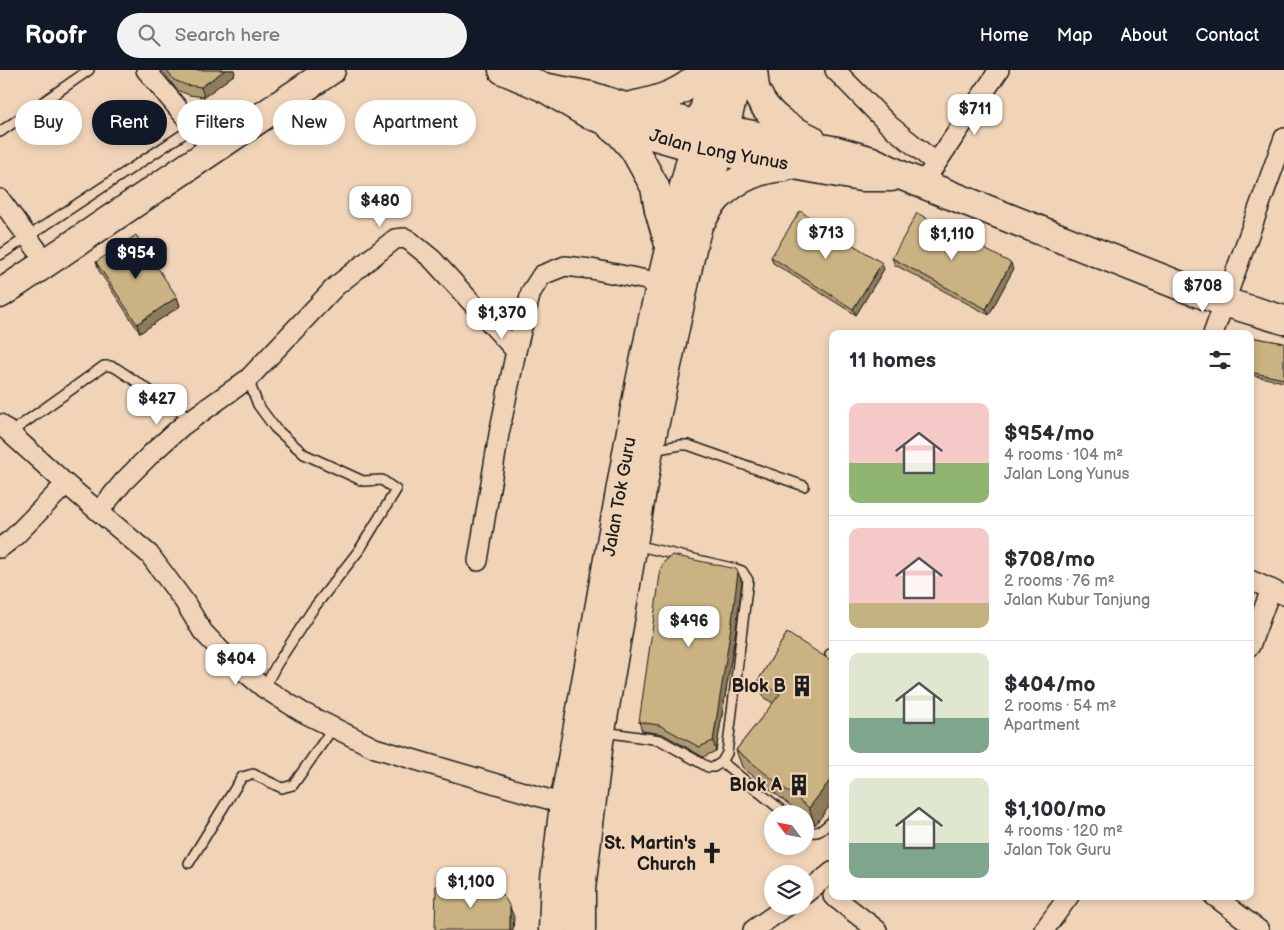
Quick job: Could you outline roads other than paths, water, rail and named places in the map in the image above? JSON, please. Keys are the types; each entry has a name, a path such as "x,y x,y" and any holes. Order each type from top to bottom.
{"main road":[{"path":"0,294 332,70"},
{"name":"Jalan Long Yunus","path":"502,70 543,87 590,115 614,113 655,136 710,138 837,151 921,175 1224,302 1284,320"},
{"path":"706,70 696,80 675,94 655,102 614,113 626,139 646,168 655,187 659,210 681,247 718,197 736,182 761,170 782,167 818,169"},
{"name":"Jalan Tok Guru","path":"710,138 709,91 718,70"},
{"name":"Jalan Tok Guru","path":"581,930 580,889 601,732 681,247 710,138 743,70"},
{"path":"753,70 757,92 767,109 782,123 797,133 837,151"},
{"name":"Jalan Long Yunus","path":"710,138 818,169 861,177 921,175"},
{"name":"Jalan Tok Guru","path":"554,930 555,879 564,804 638,392 661,283 681,247"}],"street":[{"path":"146,70 177,106"},
{"path":"835,70 889,125 921,175 999,70"},
{"path":"1215,330 1284,138"},
{"path":"210,145 214,150"},
{"path":"0,199 46,262"},
{"path":"99,511 124,481 152,453 193,419 248,379 336,286 391,241 400,238 410,241 432,259 516,351"},
{"path":"478,561 499,434 516,351 531,292 542,275 565,266 591,269 661,283"},
{"path":"5,428 66,484 149,554 184,601 203,632 228,658 264,688 302,712 375,748 564,804"},
{"path":"0,548 13,538 66,484"},
{"path":"1254,582 1278,592 1254,638"},
{"path":"822,893 829,878"},
{"path":"832,900 877,930"},
{"path":"1044,930 1066,900"},
{"path":"1219,900 1254,928"},
{"path":"753,930 774,915"}],"lane":[{"path":"0,132 90,70"},
{"path":"0,255 177,137"},
{"path":"5,428 104,366 116,368 193,419"},
{"path":"248,379 258,405 275,428 304,454 363,481 382,480 396,490 360,549 313,609 277,664 264,688"},
{"path":"649,450 688,445 804,486"},
{"path":"601,732 660,740 708,767 714,767 722,762 727,753 748,580 742,571 736,569 632,544"},
{"path":"189,863 242,778 253,774 282,788 292,785 333,728"},
{"path":"722,762 775,805"},
{"path":"814,833 820,831 829,824"}],"place":[{"name":"Blok B","path":"802,686"},
{"name":"Blok A","path":"799,785"},
{"name":"St. Martin's Church","path":"712,853"}]}
